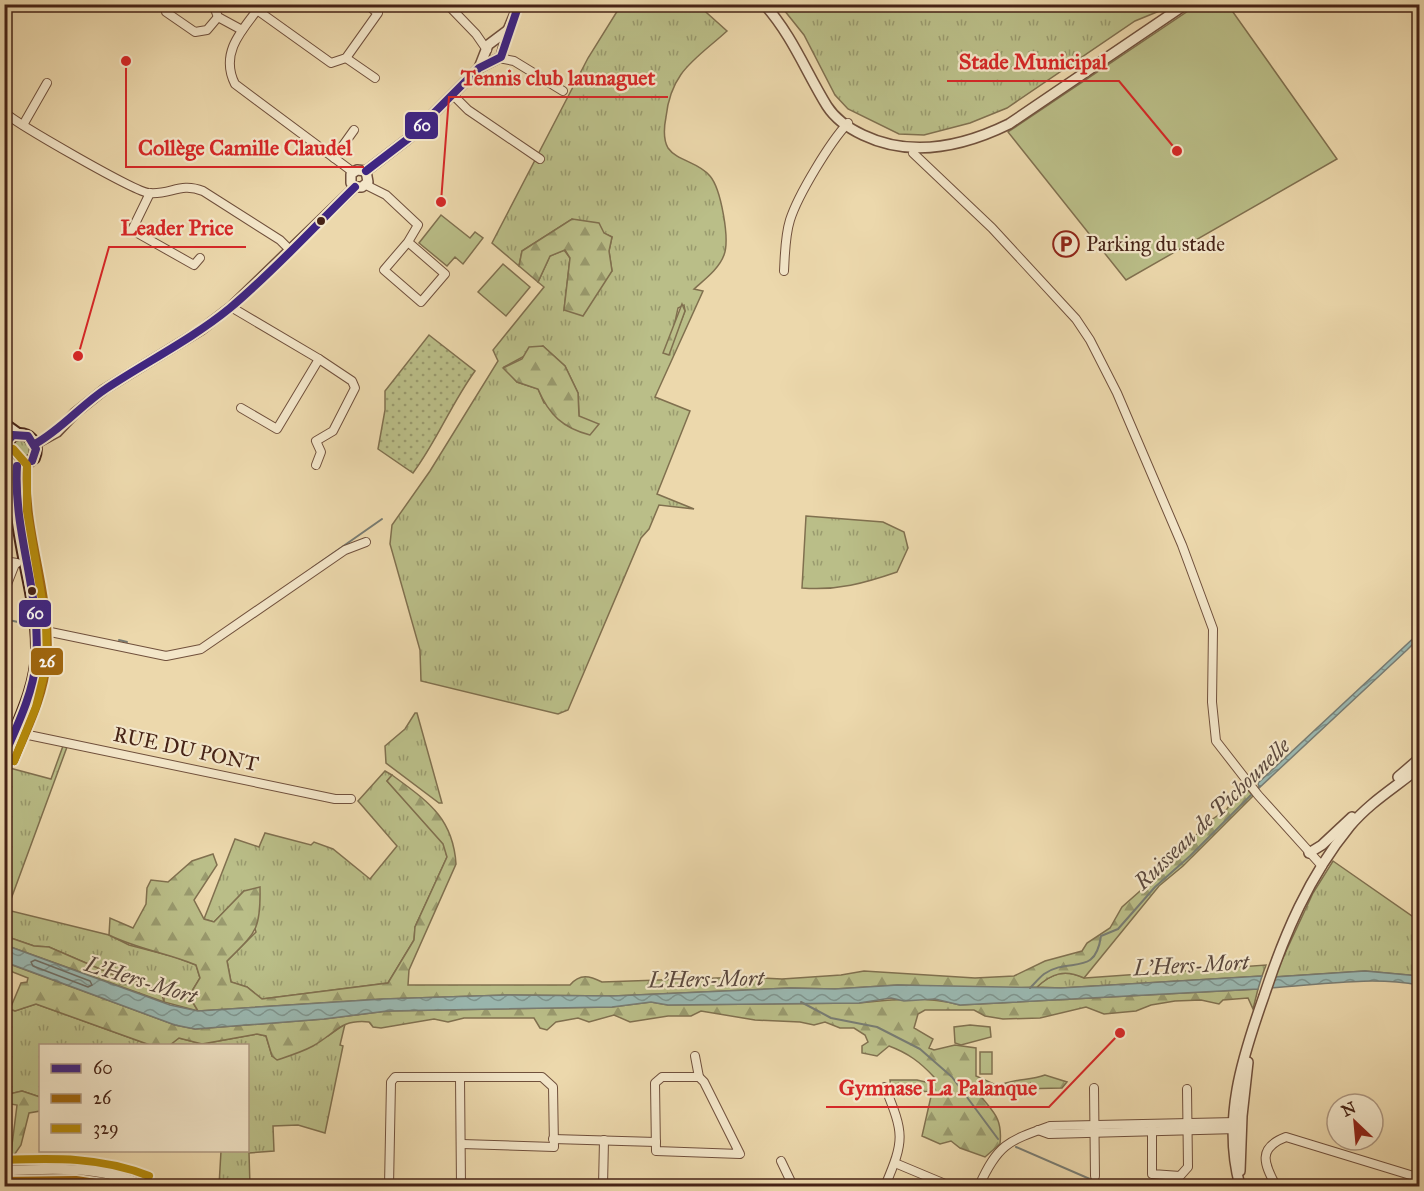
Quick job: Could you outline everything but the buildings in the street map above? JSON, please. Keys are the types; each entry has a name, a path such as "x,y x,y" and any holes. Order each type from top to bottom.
{"main road":[{"path":"4,424 18,434 28,436 35,444 34,459 27,465 17,466 8,461 4,455"},
{"path":"5,442 18,434"},
{"path":"4,757 36,664 36,629 19,562 14,504 17,466"}],"street":[{"path":"164,4 166,12 195,32 207,30 218,17"},
{"path":"213,4 218,17 242,30"},
{"path":"353,172 235,84 229,54 242,30 260,8 331,63 346,58 378,13 366,4"},
{"path":"447,4 476,34 487,51 497,58 514,61"},
{"path":"366,171 409,138 479,68 497,58 504,48 508,30 519,4"},
{"path":"764,4 802,57 823,96 846,125 899,148 934,148 979,136 1009,124 1186,4"},
{"path":"479,68 487,51 508,30"},
{"path":"476,34 504,48 514,61 563,91"},
{"path":"346,58 375,78"},
{"path":"23,125 47,83"},
{"path":"452,94 468,110 540,159"},
{"path":"4,112 77,156 150,194 190,186 203,190 280,240 290,250"},
{"path":"784,271 790,219 846,125"},
{"path":"334,158 354,130"},
{"path":"913,153 992,228 1076,319 1104,364 1182,545 1213,629 1212,702 1216,741 1251,787 1322,866"},
{"path":"355,187 350,180 353,172 359,169 366,171"},
{"path":"366,171 369,178 366,185"},
{"path":"35,444 57,432 75,412 105,389 201,330 231,307 355,187 366,185 386,195 416,221 416,230 384,270 421,302 445,274 408,242"},
{"path":"150,194 132,230 194,265 200,258"},
{"path":"231,307 319,359 352,381 356,388 333,431 316,441 321,452 316,465"},
{"path":"241,408 278,429 319,359"},
{"path":"36,629 166,656 201,649 345,550 366,542"},
{"path":"4,561 19,562 4,592"},
{"name":"RUE DU PONT","path":"14,732 336,798 351,799"},
{"path":"1309,853 1322,845 1419,758"},
{"path":"1240,1186 1237,1126 1254,1024 1276,958 1295,914 1330,853 1374,800 1419,768"},
{"path":"695,1056 699,1077 704,1082 740,1154 656,1151 657,1080 699,1077"},
{"path":"389,1186 391,1082 395,1077 542,1077 549,1081 553,1087 554,1147 462,1144"},
{"path":"460,1078 461,1186"},
{"path":"885,1087 901,1135 895,1163 885,1186"},
{"path":"1094,1088 1095,1176"},
{"path":"1152,1127 1152,1174 1180,1176 1188,1167 1187,1089"},
{"path":"979,1186 998,1151 1013,1140 1038,1131 1050,1134 1095,1129 1237,1126"},
{"path":"1276,1186 1266,1168 1265,1157 1275,1141 1286,1137 1419,1178"},
{"path":"553,1139 656,1142"},
{"path":"603,1186 604,1140"},
{"path":"781,1161 793,1186"},
{"path":"895,1163 950,1186"},
{"path":"4,1171 107,1172 129,1178 145,1186"}],"green space":[{"path":"621,5 698,5 727,31 695,59 679,77 669,101 664,133 666,144 672,152 705,171 714,182 723,214 726,248 719,265 694,289 703,291 655,397 690,411 657,494 694,509 659,505 649,529 641,538 568,710 558,714 421,681 420,650 390,544 392,525 430,471 498,361 493,350 544,287 538,282 550,256 564,250 570,258 564,310 612,271 609,251 612,237 572,219 522,251 519,266 492,243 588,58","holes":["684,305 685,311 668,354 678,308","543,346 565,366 578,393 579,416 544,403 538,389 517,382 504,367"]},
{"path":"780,5 1174,5 1135,21 1007,108 970,123 924,135 899,134 848,109 835,95 804,35"},
{"path":"1197,5 1228,5 1337,159 1126,280 1008,132"},
{"path":"441,215 470,238 475,232 483,238 463,264 455,257 447,266 419,243"},
{"path":"572,219 599,223 604,233 612,237 609,251 612,271 583,316 564,310 570,258 565,250 550,256 538,282 519,266 522,251"},
{"path":"503,264 530,287 506,316 478,292"},
{"path":"682,304 685,311 669,355 663,353"},
{"path":"429,335 475,371 413,473 378,449 385,410 385,391"},
{"path":"543,346 565,366 578,393 579,416 599,424 590,435 572,429 558,419 547,406 538,389 517,382 503,368 522,359 529,347"},
{"path":"20,440 28,443 31,451 28,459 20,462 12,459 9,451 12,443"},
{"path":"806,516 883,522 904,532 908,548 897,572 851,585 802,588"},
{"path":"417,713 442,803 386,763 385,746 405,729"},
{"path":"63,746 67,747 7,910 109,935 129,945 196,965 200,978 189,996 198,1011 164,1002 164,995 146,984 116,976 49,947 34,946 5,936 4,800 10,785 5,780 6,767 51,779"},
{"path":"385,771 392,775 387,781 444,844 447,857 415,927 414,940 388,983 262,999 247,987 231,982 227,961 256,932 244,891 214,922 204,919 235,839 259,847 265,833 311,845 314,842 333,849 370,879 397,846 358,801"},
{"path":"392,775 427,802 444,822 454,848 456,864 409,970 408,985 570,985 581,977 593,978 602,982 746,977 782,979 864,971 975,978 1014,976 1045,961 1082,951 1087,943 1110,928 1122,907 1166,868 1207,823 1227,809 1235,796 1245,787 1253,796 1183,866 1159,886 1084,978 1065,973 1059,974 1048,978 1037,987 999,989 898,985 613,996 507,995 383,999 198,1011 189,996 200,978 196,965 109,935 110,918 133,928 146,904 147,888 151,880 168,882 192,861 213,854 217,865 194,900 204,919 214,922 244,891 260,887 258,922 255,929 227,961 231,982 247,987 262,999 388,983 414,940 415,927 447,857 443,844 387,781"},
{"path":"1333,861 1419,921 1419,976 1365,971 1274,977 1313,893"},
{"path":"5,936 34,946 49,947 116,976 161,991 164,1002 5,945"},
{"path":"4,962 175,1025 195,1029 324,1019 387,1011 612,1007 651,1002 668,1005 859,1003 909,999 935,1000 960,1005 1258,989 1253,1009 1248,998 1223,1000 1219,1004 1201,1000 1175,1001 1151,1005 1136,1011 1104,1014 1086,1007 1040,1018 1003,1019 985,1016 974,1010 925,1010 918,1014 914,1028 933,1039 929,1048 934,1050 955,1045 976,1048 976,1076 998,1086 1045,1075 1067,1082 1062,1088 976,1090 995,1114 1000,1126 1000,1144 985,1157 960,1148 951,1141 940,1144 922,1136 932,1092 891,1089 890,1080 917,1080 934,1084 934,1077 919,1062 889,1046 877,1056 862,1053 862,1046 868,1042 865,1035 854,1028 840,1028 825,1022 814,1025 800,1022 755,1020 701,1011 691,1016 668,1016 630,1022 614,1015 589,1022 578,1018 556,1022 547,1030 540,1028 534,1018 464,1018 448,1022 434,1019 381,1028 373,1027 369,1022 359,1022 345,1025 313,1046 277,1060 272,1056 266,1036 257,1034 202,1044 179,1038 171,1044 147,1044 36,1004 15,1011 10,1009 21,983 27,982 28,978 5,969"},
{"path":"1266,965 1262,976 1061,988 1037,987 1048,978 1065,973 1085,978"},
{"path":"36,1004 147,1044 39,1044 39,1097 22,1091 5,1095 5,1024 10,1009 15,1011"},
{"path":"345,1024 340,1045 343,1046 325,1133 298,1125 273,1126 274,1151 249,1153 250,1186 219,1186 221,1152 249,1152 249,1044 202,1044 257,1034 266,1036 272,1056 328,1036"},
{"path":"970,1025 990,1027 991,1037 961,1045 955,1043 954,1027"},
{"path":"179,1038 202,1044 170,1044"},
{"path":"980,1052 992,1052 992,1074 980,1074"},
{"path":"22,1091 39,1097 39,1111 29,1113 21,1145 10,1161 17,1105 5,1103 5,1095"}],"water":[{"path":"1419,633 1419,638 1407,650 1259,788 1258,783"},
{"path":"5,945 170,1005 198,1011 383,999 507,995 613,996 898,985 1061,988 1262,976 1258,989 960,1005 935,999 904,1001 891,998 859,1003 668,1005 651,1002 612,1007 387,1011 324,1019 195,1029 175,1025 5,962"},
{"path":"1365,971 1419,976 1419,985 1364,981 1270,988 1274,977"}],"waterway":[{"path":"312,568 382,519"},
{"path":"4,619 32,625"},
{"path":"119,640 127,642"},
{"name":"Ruisseau de Pichounelle","path":"1030,988 1044,974 1054,969 1087,962 1093,957 1098,949 1101,936 1118,929 1155,887 1190,856 1260,786"},
{"path":"801,1002 831,1018 877,1027 920,1049 952,1077 998,1139"},
{"path":"1016,1147 1106,1186"}],"transit line":[{"name":"60","path":"366,171 409,138 479,68 501,57 519,4"},
{"name":"60","path":"35,444 107,388 185,340 230,308 355,187"},
{"name":"60","path":"4,445 13,435 28,436 36,449 32,461"},
{"name":"329","path":"13,449 27,465 27,511 46,624 47,662 36,707 14,761"},
{"name":"60","path":"4,756 28,698 36,661 35,613 19,516 17,466"},
{"name":"26","path":"14,761 39,700 47,662 46,613 29,516 27,467"},
{"name":"329","path":"4,1160 78,1160 114,1165 149,1176"},
{"name":"26","path":"5,1181 76,1180 115,1186"}],"place":[{"name":"Collège Camille Claudel","path":"126,61"},
{"name":"Stade Municipal","path":"1177,151"},
{"name":"Tennis club launaguet","path":"441,202"},
{"name":"Parking du stade","path":"1066,244"},
{"name":"Leader Price","path":"78,356"},
{"name":"Gymnase La Palanque","path":"1120,1033"}],"water label":[{"name":"L'Hers-Mort","path":"1191,965"},
{"name":"L'Hers-Mort","path":"706,979"},
{"name":"L'Hers-Mort","path":"141,980"}]}
